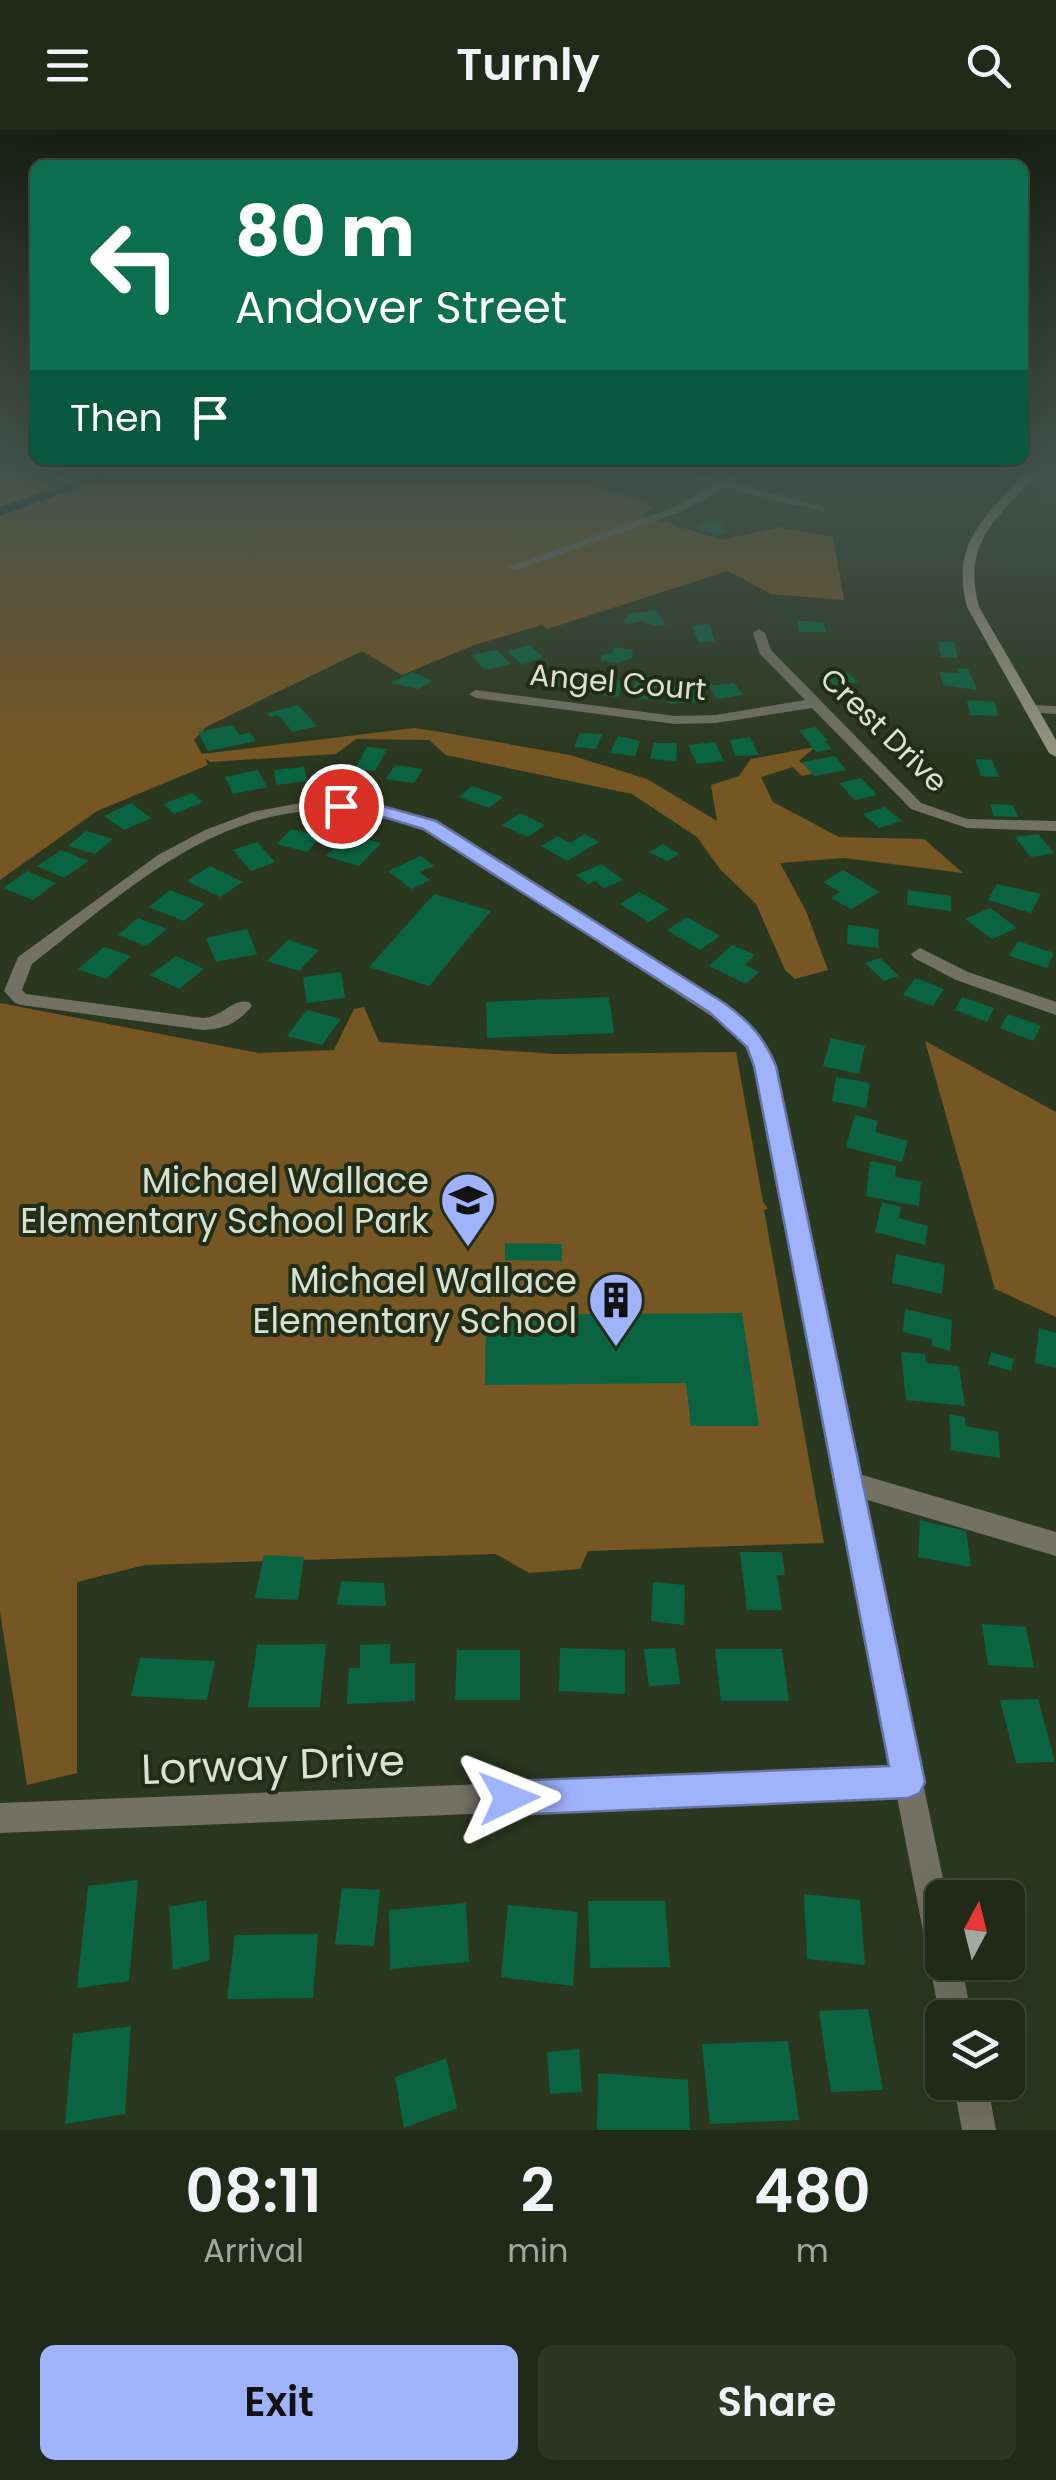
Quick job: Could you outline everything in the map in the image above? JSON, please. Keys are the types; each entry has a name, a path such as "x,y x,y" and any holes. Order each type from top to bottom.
{"main road":[{"path":"964,565 973,607 1056,753"}],"street":[{"path":"513,567 518,565"},
{"name":"Crest Drive","path":"758,634 765,651 916,806 942,820 963,825 1056,826"},
{"name":"Angel Court","path":"476,694 675,720 716,719 815,703"},
{"path":"1032,710 1056,710"},
{"path":"243,1006 221,1023 203,1024 21,999 13,991 24,962 189,841 252,814 307,806 341,806 375,809 430,825 739,1024 756,1044 765,1066 851,1483 928,1880"},
{"path":"920,954 962,976 1056,1009"},
{"path":"851,1483 1056,1544"},
{"name":"Lorway Drive","path":"0,1818 908,1782"},
{"path":"974,2100 980,2130"}],"shaded area":[{"path":"0,565 838,565 844,600 771,594 728,571 547,629 542,625 474,645 402,675 362,651 206,727 194,740 202,754 414,728 435,731 570,755 647,779 717,821 711,785 739,776 751,759 815,747 799,761 817,773 802,776 793,767 761,777 773,802 839,837 924,839 963,873 844,858 780,863 806,911 828,970 795,979 785,970 756,904 720,869 697,837 632,794 446,755 429,740 356,739 336,754 210,762 205,758 208,765 97,811 0,880"},
{"name":"Michael Wallace Elementary School Park","path":"0,1003 259,1053 334,1050 354,1009 364,1007 379,1042 556,1054 736,1052 763,1202 768,1209 764,1210 824,1543 588,1551 580,1569 529,1573 496,1554 145,1565 77,1582 77,1773 27,1785 0,1612"},
{"path":"925,1041 1056,1112 1056,1317 995,1289"}],"building":[{"path":"656,610 666,625 642,621 627,624 623,619 628,617 626,614"},
{"path":"797,621 823,622 826,632 799,632"},
{"path":"709,624 715,641 698,642 692,625"},
{"path":"938,641 955,643 958,658 941,657"},
{"path":"530,645 543,657 522,665 507,651"},
{"path":"613,647 633,650 632,658 617,663 601,661 601,655 613,653"},
{"path":"497,650 511,664 485,670 471,655"},
{"path":"957,668 968,669 977,690 943,685 939,672 958,673"},
{"path":"412,672 433,681 418,689 391,683"},
{"path":"847,672 858,682 835,686 825,676"},
{"path":"559,674 578,676 571,690 553,687"},
{"path":"597,678 624,681 618,697 590,694"},
{"path":"636,681 663,684 657,701 629,697"},
{"path":"734,683 743,695 717,699 709,686"},
{"path":"674,687 695,687 695,702 670,704"},
{"path":"967,700 995,702 998,716 970,715"},
{"path":"298,705 317,726 293,732 278,715 270,717 267,713"},
{"path":"233,725 239,735 250,732 256,741 208,751 198,732"},
{"path":"816,727 832,749 816,752 799,730"},
{"path":"580,733 602,734 596,749 574,747"},
{"path":"618,736 640,741 635,756 610,753"},
{"path":"750,737 759,755 735,756 730,740"},
{"path":"715,742 724,761 697,764 688,745"},
{"path":"654,743 677,743 676,761 650,759"},
{"path":"367,747 387,749 375,771 355,769"},
{"path":"835,756 846,770 814,776 802,762"},
{"path":"975,759 992,760 999,777 981,776"},
{"path":"395,765 423,769 414,783 386,779"},
{"path":"304,767 307,781 276,785 274,770"},
{"path":"258,770 267,787 233,794 225,777"},
{"path":"861,778 877,795 855,800 839,783"},
{"path":"472,786 503,797 489,808 459,797"},
{"path":"192,793 203,802 174,814 163,804"},
{"path":"131,803 151,818 124,830 104,816"},
{"path":"990,804 1013,805 1018,817 994,816"},
{"path":"885,807 902,821 879,828 863,814"},
{"path":"520,813 545,825 528,837 502,825"},
{"path":"291,829 321,836 307,852 277,844"},
{"path":"86,831 113,839 95,854 68,846"},
{"path":"349,834 381,843 359,866 326,856"},
{"path":"584,834 599,842 567,861 541,846 558,836 570,843"},
{"path":"1038,834 1054,853 1031,857 1015,837"},
{"path":"257,842 275,862 251,871 233,850"},
{"path":"663,844 679,854 667,861 649,852"},
{"path":"62,850 89,861 64,878 37,866"},
{"path":"421,856 434,866 419,872 430,880 411,889 388,871"},
{"path":"602,864 623,880 604,888 595,881 588,884 576,875"},
{"path":"210,866 243,882 220,897 187,881"},
{"path":"843,870 880,892 851,909 831,898 840,892 823,882"},
{"path":"27,871 56,883 33,900 3,888"},
{"path":"997,884 1041,894 1031,913 988,900"},
{"path":"170,890 205,904 184,921 149,907"},
{"path":"908,890 951,896 951,911 907,905"},
{"path":"639,892 669,909 649,922 620,904"},
{"path":"434,894 491,911 429,986 369,967"},
{"path":"990,908 1017,928 992,939 965,919"},
{"path":"687,917 720,936 700,950 667,930"},
{"path":"138,918 167,929 146,946 118,935"},
{"path":"848,925 879,929 878,948 847,944"},
{"path":"247,929 257,954 216,962 206,938"},
{"path":"288,940 319,950 299,971 267,961"},
{"path":"1018,941 1054,953 1047,968 1009,956"},
{"path":"732,945 755,955 745,965 759,972 746,984 709,966"},
{"path":"104,947 131,956 106,979 78,969"},
{"path":"176,956 204,969 179,989 150,975"},
{"path":"880,958 899,976 884,981 865,963"},
{"path":"341,972 345,998 307,1003 303,977"},
{"path":"915,978 944,989 933,1006 903,995"},
{"path":"609,997 614,1033 487,1038 486,1002"},
{"path":"962,997 994,1008 987,1022 955,1010"},
{"path":"307,1010 341,1019 322,1045 287,1036"},
{"path":"1008,1014 1041,1026 1033,1041 1000,1028"},
{"path":"831,1038 865,1046 859,1074 823,1066"},
{"path":"836,1077 870,1083 866,1108 832,1101"},
{"path":"855,1115 878,1121 875,1132 908,1141 902,1162 846,1147"},
{"path":"870,1161 896,1166 895,1177 921,1182 919,1206 866,1196"},
{"path":"882,1202 901,1207 899,1218 928,1226 925,1245 875,1232"},
{"path":"505,1243 562,1244 562,1261 505,1260"},
{"path":"896,1254 945,1265 942,1294 892,1283"},
{"path":"905,1309 952,1320 950,1351 932,1346 932,1339 903,1332"},
{"name":"Michael Wallace Elementary School","path":"742,1313 759,1426 691,1426 686,1383 485,1385 486,1315"},
{"path":"1039,1328 1056,1333 1056,1368 1035,1363"},
{"path":"901,1352 925,1354 926,1363 959,1366 965,1406 906,1400"},
{"path":"991,1352 1014,1359 1011,1371 988,1364"},
{"path":"949,1414 965,1417 965,1426 998,1432 1000,1458 951,1450"},
{"path":"920,1520 966,1531 971,1567 918,1557"},
{"path":"740,1552 782,1552 785,1575 777,1575 782,1610 747,1610"},
{"path":"264,1555 304,1557 298,1600 255,1598"},
{"path":"341,1581 384,1583 386,1606 337,1605"},
{"path":"653,1582 685,1585 684,1625 651,1621"},
{"path":"982,1624 1026,1627 1034,1668 988,1665"},
{"path":"326,1644 320,1707 248,1707 257,1645"},
{"path":"390,1644 390,1664 415,1663 415,1701 347,1704 349,1668 360,1668 360,1645"},
{"path":"560,1648 625,1650 625,1694 559,1691"},
{"path":"675,1648 680,1684 649,1686 644,1649"},
{"path":"715,1649 782,1649 789,1701 721,1701"},
{"path":"457,1650 520,1650 520,1700 455,1700"},
{"path":"140,1658 215,1661 207,1700 131,1696"},
{"path":"1038,1699 1055,1762 1016,1763 1000,1700"},
{"path":"138,1880 129,1981 77,1988 88,1886"},
{"path":"342,1888 380,1890 374,1946 335,1944"},
{"path":"804,1894 860,1900 865,1965 807,1959"},
{"path":"206,1900 210,1960 173,1970 169,1907"},
{"path":"588,1901 665,1901 670,1967 590,1968"},
{"path":"466,1903 469,1962 390,1969 389,1910"},
{"path":"508,1905 578,1912 573,1986 501,1977"},
{"path":"318,1934 313,1998 227,1999 235,1935"},
{"path":"868,2009 883,2090 831,2092 819,2011"},
{"path":"131,2026 125,2114 65,2124 73,2034"},
{"path":"788,2041 799,2120 710,2124 702,2044"},
{"path":"579,2049 582,2092 550,2094 547,2052"},
{"path":"446,2058 457,2108 404,2128 395,2077"},
{"path":"598,2073 688,2080 690,2130 597,2130"}],"place":[{"name":"Michael Wallace Elementary School Park","path":"468,1249"},
{"name":"Michael Wallace Elementary School","path":"616,1349"}],"route":[{"path":"341,806 400,814 430,825 716,1008 739,1024 756,1044 765,1066 844,1448 908,1782 509,1798"}]}
